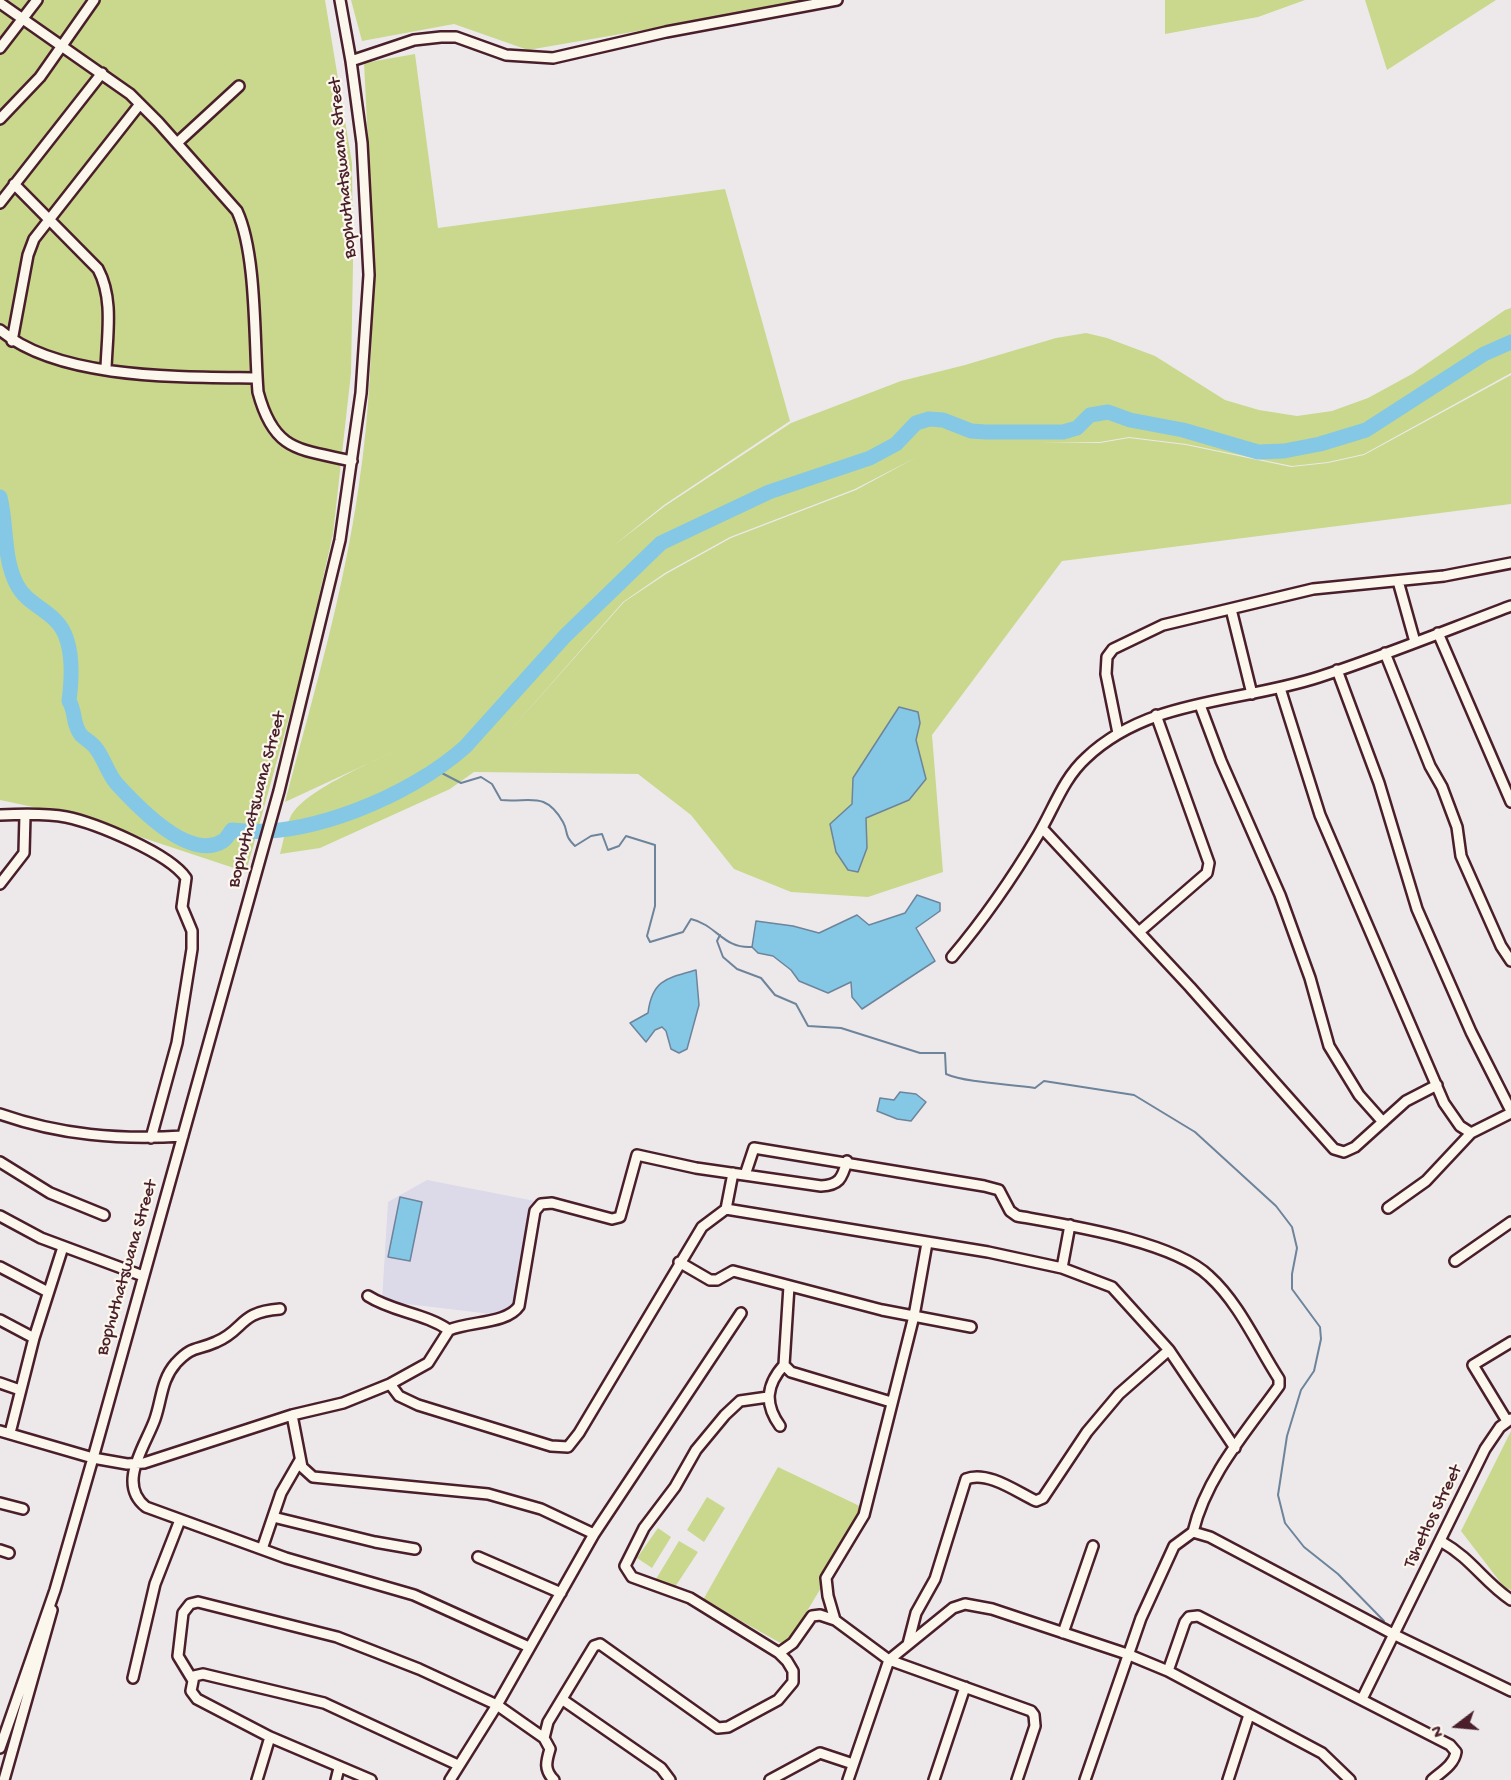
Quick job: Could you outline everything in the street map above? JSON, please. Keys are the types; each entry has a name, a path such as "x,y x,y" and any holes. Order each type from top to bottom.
{"street":[{"path":"0,48 37,0"},
{"path":"0,119 40,77 94,0"},
{"name":"Bophuthatswana Street","path":"0,1748 2,1736 55,1590 93,1458 279,791 334,572 352,461 366,342 369,275 366,188 351,61 340,0"},
{"path":"351,61 414,40 441,37 456,37 506,55 534,58 561,57 623,40 837,0"},
{"path":"0,3 102,73 140,104 237,211 243,224 249,264 257,378 263,410 274,430 286,444 352,461"},
{"path":"0,202 102,73"},
{"path":"177,143 239,86"},
{"path":"12,341 28,255 34,238 140,104"},
{"path":"14,184 98,269 106,284 109,306 106,369"},
{"path":"0,330 12,341 41,356 106,369 153,376 257,378"},
{"path":"1118,733 1106,674 1107,657 1113,649 1163,625 1313,589 1398,581 1511,563"},
{"path":"1398,581 1415,642"},
{"path":"1231,609 1252,694"},
{"path":"951,957 976,928 1042,828 1075,768 1118,733 1156,715 1280,688 1337,670 1510,609"},
{"path":"1438,633 1511,802"},
{"path":"1385,653 1430,766 1442,787 1456,827 1461,856 1501,946 1511,961"},
{"path":"1337,670 1383,794 1397,837 1400,858 1418,909 1471,1032 1511,1112 1471,1133 1426,1180 1388,1208"},
{"path":"1280,688 1320,815 1444,1103 1460,1126 1471,1133"},
{"path":"1200,705 1221,761 1280,895 1310,978 1329,1046 1359,1095 1383,1122"},
{"path":"1139,932 1207,873 1209,863 1156,715"},
{"path":"0,884 24,853 25,815"},
{"path":"2,816 66,818 105,830 165,860 186,878 182,907 192,931 192,949 177,1043 151,1138"},
{"path":"1042,828 1334,1149 1344,1152 1355,1147 1406,1101 1437,1085"},
{"path":"0,1114 82,1135 151,1138 183,1136"},
{"path":"745,1175 754,1148 847,1161 999,1190 1010,1211 1017,1216 1070,1225 1161,1250 1192,1262 1210,1276 1229,1300 1279,1378 1279,1386 1235,1448 1203,1500 1193,1532 1174,1545 1127,1654 1085,1780"},
{"path":"63,1247 5,1432 93,1458 136,1464 292,1415 343,1403 390,1384 428,1363 449,1330 479,1321 506,1318 513,1314 519,1306 535,1211 541,1204 552,1203 612,1219 620,1217 637,1155 733,1173 821,1186 835,1185 842,1176 847,1161"},
{"path":"0,1162 50,1193 104,1215"},
{"path":"390,1384 399,1396 418,1405 551,1446 568,1447 579,1433 679,1262 702,1227 726,1209 733,1173"},
{"path":"726,1209 1062,1268 1112,1287 1169,1350 1235,1448"},
{"path":"0,1216 63,1247 143,1276"},
{"path":"1455,1261 1511,1222"},
{"path":"1062,1268 1070,1225"},
{"path":"834,1620 826,1578 864,1515 914,1316 927,1243"},
{"path":"679,1262 710,1280 717,1280 733,1271 914,1316 971,1327"},
{"path":"0,1267 48,1292"},
{"path":"780,1426 772,1414 768,1398 772,1378 784,1365 789,1286"},
{"path":"368,1296 381,1305 433,1319 449,1330"},
{"path":"279,1309 260,1311 249,1316 216,1342 190,1349 167,1375 155,1420 136,1464 133,1480 134,1492 138,1501 146,1507 262,1550 414,1595 528,1647"},
{"path":"450,1780 497,1705 594,1534 741,1313"},
{"path":"0,1320 34,1338"},
{"path":"1509,1420 1473,1365 1511,1342"},
{"path":"908,1644 916,1613 935,1579 966,1479 974,1475 985,1477 1036,1501 1043,1498 1087,1432 1119,1394 1169,1350"},
{"path":"784,1365 791,1372 891,1402"},
{"path":"0,1383 20,1390"},
{"path":"544,1738 548,1722 594,1646 600,1644 714,1726 724,1728 757,1713 778,1700 788,1690 793,1682 792,1671 779,1653 690,1598 632,1576 625,1566 644,1528 675,1488 696,1450 725,1415 740,1401 768,1398"},
{"path":"292,1415 300,1460 306,1473 313,1477 456,1489 514,1499 594,1534"},
{"name":"Tshetlos Street","path":"1362,1699 1442,1542 1485,1449 1494,1434 1509,1420"},
{"path":"262,1550 289,1477 300,1460"},
{"path":"0,1503 22,1509"},
{"path":"273,1517 375,1542 414,1549"},
{"path":"133,1678 155,1584 180,1520"},
{"path":"1193,1532 1218,1541 1395,1635 1511,1691"},
{"path":"1442,1542 1462,1553 1494,1588 1511,1600"},
{"path":"1063,1633 1093,1546"},
{"path":"478,1557 561,1593"},
{"name":"Bophuthatswana Street","path":"4,1780 51,1620 55,1590"},
{"path":"370,1780 270,1737 243,1720 197,1699 191,1691 192,1679 178,1656 183,1613 190,1605 198,1602 337,1637 419,1669 497,1705 544,1738 550,1749 546,1762 548,1774 554,1780"},
{"path":"848,1780 889,1660 953,1608 965,1604 992,1609 1127,1654 1168,1671 1322,1753 1350,1780"},
{"path":"779,1653 793,1643 812,1616 820,1615 834,1620 889,1660 1034,1715 1035,1726 1017,1780"},
{"path":"1168,1671 1185,1622 1189,1617 1198,1616 1362,1699 1454,1749 1456,1752 1453,1762 1432,1780"},
{"path":"192,1679 194,1676 203,1674 324,1703 458,1765"},
{"path":"934,1780 966,1688"},
{"path":"562,1700 662,1768 670,1780"},
{"path":"1228,1780 1249,1715"},
{"path":"257,1780 270,1737"},
{"path":"770,1780 820,1753 853,1764"},
{"path":"336,1780 339,1768"}],"shaded area":[{"path":"427,1180 535,1201 516,1317 382,1301 388,1202"}],"green space":[{"path":"0,0 325,0 352,163 351,373 333,534 302,671 246,872 80,817 0,800"},
{"path":"351,0 818,0 528,50 454,24 362,41"},
{"path":"1165,0 1305,0 1258,17 1165,34"},
{"path":"1365,0 1496,0 1387,70"},
{"path":"415,54 438,228 725,189 790,421 664,505 613,546 665,506 791,423 901,381 1056,338 1086,333 1107,338 1155,356 1225,400 1259,410 1297,416 1332,411 1368,398 1412,374 1511,308 1511,373 1364,454 1328,462 1292,466 1186,444 1129,437 1100,442 1040,443 1100,443 1129,438 1186,445 1291,467 1328,463 1364,455 1511,375 1511,504 1062,561 932,735 943,872 868,897 791,892 734,869 691,815 638,774 474,772 450,789 320,848 280,854 285,831 296,808 320,789 393,752 285,802 327,644 345,564 366,431 370,379 372,274 364,63","holes":["917,457 856,490 731,538 666,574 624,602 506,735 623,602 665,573 730,537 855,489"]},
{"path":"1511,1431 1511,1590 1504,1587 1461,1531"},
{"path":"778,1467 868,1510 786,1646 703,1600"},
{"path":"707,1497 725,1508 704,1542 687,1530"},
{"path":"658,1528 671,1537 652,1568 637,1558"},
{"path":"679,1541 698,1552 673,1590 656,1579"}],"water":[{"path":"899,707 918,712 920,723 916,740 926,779 909,800 866,818 867,848 858,872 848,870 836,852 830,824 852,804 853,778"},
{"path":"917,895 940,903 940,911 916,928 935,961 862,1009 852,997 851,982 828,993 799,981 791,970 773,956 758,953 752,947 756,921 793,926 819,933 857,915 869,925 905,913"},
{"path":"696,970 699,1005 687,1049 679,1053 671,1049 666,1031 662,1027 655,1030 646,1042 630,1023 648,1013 653,993 663,982"},
{"path":"900,1092 916,1094 926,1102 911,1121 897,1119 877,1111 880,1098 894,1100"},
{"path":"400,1197 422,1202 410,1261 388,1257"}],"waterway":[{"path":"0,497 9,562 16,583 29,600 56,621 66,638 71,660 69,701 78,731 98,751 116,783 150,817 179,838 195,844 209,845 223,841 232,830 261,831 292,828 324,821 356,811 416,782 465,747 565,636 661,543 769,492 870,458 896,444 916,423 929,419 943,420 971,431 1063,432 1077,428 1090,415 1108,412 1130,420 1183,430 1258,452 1284,451 1320,444 1366,430 1484,354 1511,342"},
{"path":"436,770 461,783 481,777 492,784 501,800 536,800 550,805 563,822 575,846 591,836 602,834 608,850 619,846 626,836 655,845 655,906 647,936 650,942 683,932 691,919 707,926 727,941 742,947 752,947"},
{"path":"720,935 717,941 723,957 737,969 761,978 775,995 796,1004 808,1026 841,1028 920,1053 945,1053 946,1074 955,1077 1035,1088 1044,1081 1134,1095 1195,1132 1276,1206 1292,1227 1297,1248 1292,1274 1292,1289 1320,1327 1321,1339 1314,1371 1301,1390 1287,1436 1278,1495 1285,1523 1304,1547 1338,1574 1384,1621"}]}
